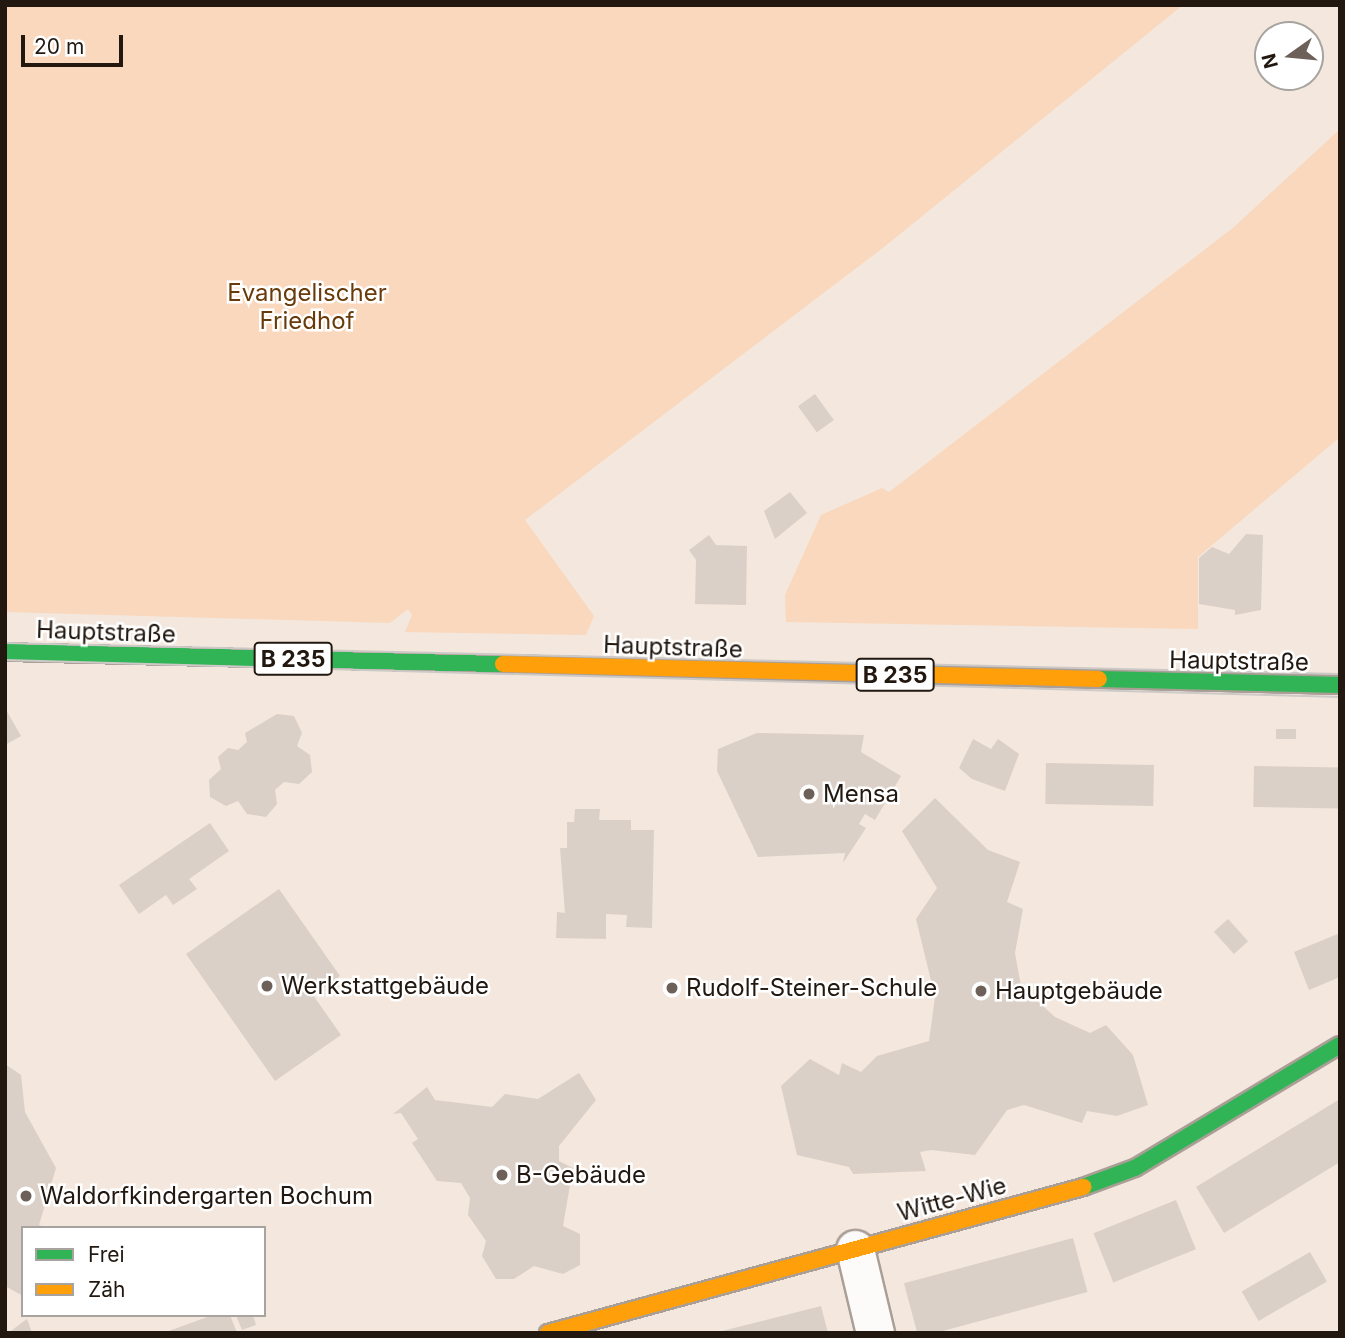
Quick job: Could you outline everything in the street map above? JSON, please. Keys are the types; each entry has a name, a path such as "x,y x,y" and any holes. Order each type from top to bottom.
{"main road":[{"name":"Hauptstraße","path":"5,652 1340,685"},
{"name":"Witte-Wie","path":"548,1333 1096,1184 1135,1168 1340,1045"}],"street":[{"path":"855,1249 875,1333"}],"green space":[{"name":"Evangelischer Friedhof","path":"5,5 1183,5 884,247 525,520 594,616 586,635 405,632 412,615 408,609 390,623 5,612"},
{"path":"1340,129 1340,437 1198,557 1198,629 786,622 785,595 821,515 882,488 889,492 1234,227"}],"building":[{"path":"815,394 834,420 817,432 798,406"},
{"path":"790,492 807,513 775,539 764,511"},
{"path":"1246,534 1263,535 1261,610 1235,615 1235,610 1199,604 1199,558 1212,547 1229,554"},
{"path":"709,535 716,545 747,546 746,605 695,604 696,560 689,550"},
{"path":"5,708 21,736 5,745"},
{"path":"277,714 294,716 302,733 297,746 310,755 312,772 299,784 284,782 275,790 277,804 266,817 247,814 238,801 226,806 210,797 209,780 221,769 218,757 228,748 238,750 247,742 245,733"},
{"path":"1276,729 1296,729 1296,739 1276,739"},
{"name":"Mensa","path":"757,733 864,735 861,752 901,776 875,820 865,814 859,824 866,828 843,863 845,853 758,857 717,771 718,749"},
{"path":"973,739 991,749 998,739 1019,754 1005,791 972,779 959,768"},
{"path":"1046,763 1154,765 1153,806 1045,804"},
{"path":"1254,766 1340,768 1339,808 1253,807"},
{"name":"Hauptgebäude","path":"935,798 988,850 1020,862 1007,902 1023,909 1015,953 1021,986 1055,1017 1090,1033 1106,1025 1133,1055 1148,1105 1117,1116 1087,1111 1082,1123 1024,1105 1007,1110 975,1155 931,1150 920,1152 926,1171 853,1174 849,1167 797,1155 781,1086 810,1059 839,1075 842,1063 861,1072 877,1056 929,1041 935,997 916,919 937,888 902,831"},
{"path":"575,809 600,809 599,820 631,820 631,830 654,830 652,928 626,927 627,915 606,914 606,939 556,938 557,912 565,913 560,848 567,848 567,822 574,822"},
{"path":"210,823 229,851 189,879 197,889 173,905 166,895 139,914 119,885"},
{"name":"Werkstattgebäude","path":"279,889 340,976 313,995 341,1035 275,1081 186,954"},
{"path":"1228,919 1248,941 1234,954 1214,932"},
{"path":"1340,933 1340,977 1309,990 1294,952"},
{"name":"Waldorfkindergarten Bochum","path":"5,1064 21,1075 25,1112 56,1168 39,1225 42,1226 21,1226 21,1295 5,1286"},
{"name":"B-Gebäude","path":"579,1073 596,1100 559,1146 559,1161 573,1168 563,1226 580,1234 580,1265 563,1274 534,1266 514,1279 496,1279 482,1256 486,1241 468,1215 470,1198 461,1183 437,1181 412,1143 418,1139 401,1113 393,1114 427,1087 435,1100 492,1107 505,1094 538,1099"},
{"path":"1340,1099 1340,1162 1224,1233 1196,1187"},
{"path":"1176,1200 1196,1249 1113,1282 1093,1233"},
{"path":"1073,1238 1087,1292 935,1333 917,1333 904,1283"},
{"path":"1310,1252 1327,1281 1259,1321 1242,1292"},
{"path":"821,1306 828,1333 718,1333 718,1332"},
{"path":"207,1317 231,1317 237,1333 163,1333"},
{"path":"237,1317 254,1317 256,1325 242,1330"},
{"path":"27,1319 32,1333 8,1333"}],"tram line":[{"path":"5,643 1340,674"},
{"path":"5,660 1340,697"}],"traffic: fast":[{"path":"5,652 503,664"},
{"path":"1099,679 1340,685"},
{"path":"1083,1187 1135,1168 1340,1045"}],"traffic: slow":[{"path":"503,664 1099,679"},
{"path":"548,1333 1083,1187"}],"place":[{"name":"Mensa","path":"809,794"},
{"name":"Werkstattgebäude","path":"267,986"},
{"name":"Rudolf-Steiner-Schule","path":"672,988"},
{"name":"Hauptgebäude","path":"981,991"},
{"name":"B-Gebäude","path":"502,1175"},
{"name":"Waldorfkindergarten Bochum","path":"26,1196"}]}
